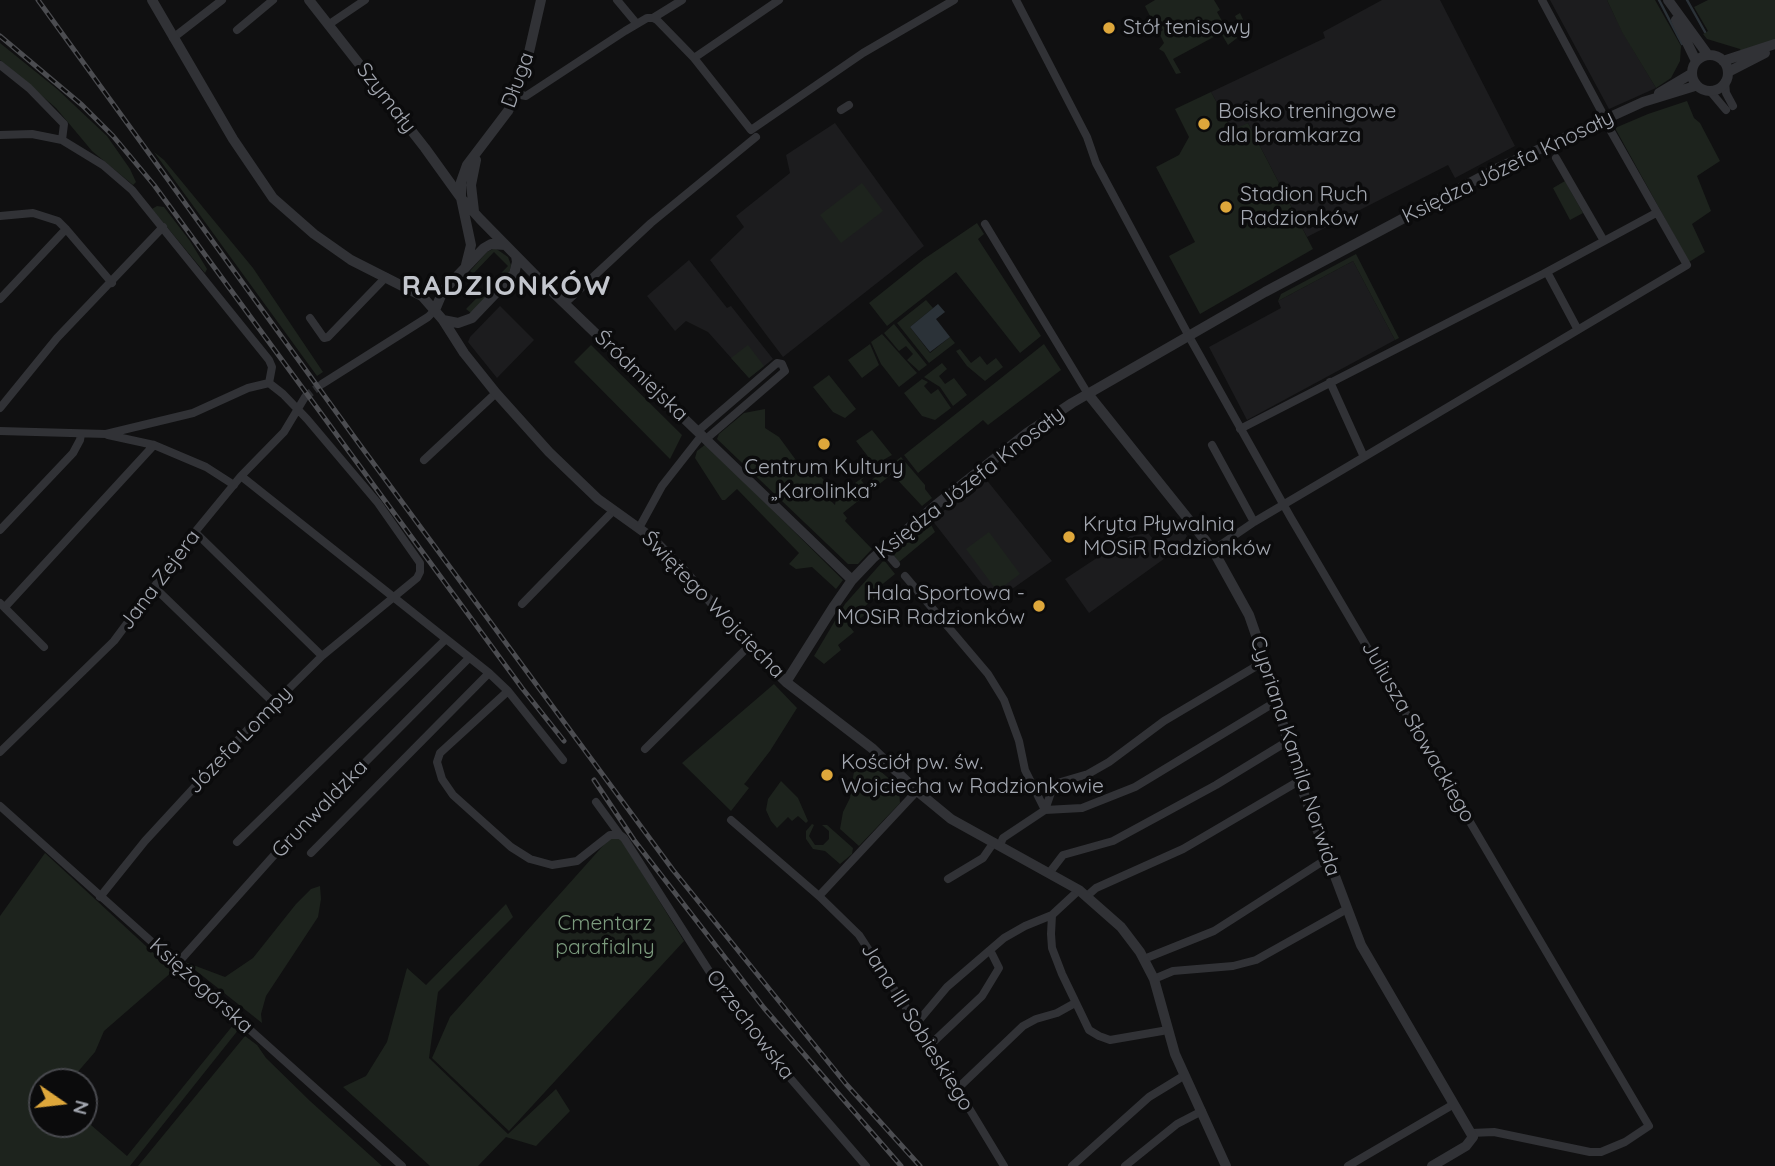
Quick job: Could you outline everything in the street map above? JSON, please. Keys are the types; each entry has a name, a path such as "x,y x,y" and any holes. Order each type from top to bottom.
{"street":[{"name":"Świętego Wojciecha","path":"152,0 233,139 273,198 314,234 351,260 416,292 435,310 496,393 549,452 598,499 639,528 686,573 749,646 786,682 873,749 951,819 1051,872 1083,893 1121,927 1144,959 1154,979 1175,1054 1226,1166"},
{"path":"173,38 222,0"},
{"path":"237,30 273,0"},
{"name":"Szymały","path":"309,0 461,198"},
{"path":"328,25 365,0"},
{"name":"Długa","path":"467,165 508,111 516,94 527,61 541,0"},
{"path":"617,0 636,24"},
{"path":"653,18 682,0"},
{"path":"694,58 779,0"},
{"path":"565,303 753,134 863,53 954,0"},
{"path":"1016,0 1081,125 1096,163 1189,336"},
{"path":"1213,550 1254,522 1687,265 1656,213 1542,0"},
{"path":"1668,0 1708,55 1723,61 1775,46"},
{"path":"1668,0 1696,61"},
{"path":"516,94 526,96 636,24 653,18 694,58 753,134"},
{"path":"1710,91 1722,87 1727,77 1775,46"},
{"path":"1708,55 1696,61 1691,74 1695,86 1710,91 1729,108 1723,61"},
{"path":"0,65 29,88 64,124 62,140"},
{"name":"Księdza Józefa Knosały","path":"1643,102 1691,74"},
{"name":"Księdza Józefa Knosały","path":"786,682 852,580 883,549 1027,433 1088,394 1265,292 1463,186 1605,118 1643,102 1695,86"},
{"path":"841,110 849,105"},
{"path":"0,135 32,134 62,140 103,165 132,190 163,227 272,367 269,383 248,388 192,413 106,434"},
{"name":"Długa","path":"474,211 472,169 478,153"},
{"path":"1556,158 1604,241"},
{"path":"441,169 452,173 459,172 467,165"},
{"path":"466,265 471,244 461,198 461,182 467,165"},
{"name":"Śródmiejska","path":"461,198 516,256 852,580"},
{"path":"1240,429 1547,272 1656,213"},
{"path":"0,216 47,216 66,229 112,283"},
{"path":"985,224 1088,394"},
{"path":"0,408 57,338 163,227"},
{"path":"0,299 66,229"},
{"path":"321,384 417,324 435,310 443,291 466,265 491,244 505,245"},
{"path":"443,320 458,323 472,318 514,274 516,256"},
{"path":"1547,272 1578,330"},
{"path":"310,318 324,338 328,337 386,277"},
{"name":"Juliusza Słowackiego","path":"1189,336 1284,505 1648,1126 1625,1142 1601,1152 1494,1132 1472,1135"},
{"path":"778,363 782,364 785,371 702,435 778,363"},
{"path":"1330,382 1364,457"},
{"name":"Józefa Lompy","path":"100,897 145,841 274,704 322,656 417,579 421,572 420,563 378,503 283,394 269,383"},
{"path":"424,460 496,393"},
{"name":"Cypriana Kamila Norwida","path":"1088,394 1213,550 1249,615 1299,780 1360,945 1472,1135"},
{"name":"Jana Zejera","path":"0,752 114,641 195,532 241,477 284,432 305,397"},
{"path":"0,431 106,434 154,444 206,467 234,485"},
{"path":"0,530 73,453 81,433"},
{"name":"Śródmiejska","path":"639,528 662,486 702,435"},
{"path":"44,648 2,605 154,444"},
{"path":"1212,446 1254,522"},
{"path":"241,477 489,673 508,691 563,760"},
{"path":"522,604 614,510"},
{"path":"195,532 322,656"},
{"path":"883,549 896,564"},
{"path":"905,576 988,674 1004,700 1025,770 1045,810"},
{"path":"154,587 274,704"},
{"path":"237,842 446,639"},
{"path":"645,749 749,646"},
{"name":"Grunwaldzka","path":"176,965 285,843 469,658"},
{"path":"1045,810 1054,784 1088,774 1110,762 1164,721 1265,661"},
{"path":"311,853 489,673"},
{"path":"508,691 440,753 437,762 442,779 453,795 511,847 530,859 552,865 577,860 610,835 622,837"},
{"path":"948,879 983,858 1003,838 1045,810 1082,808 1135,787 1277,701"},
{"path":"1051,872 1054,864 1063,855 1113,841 1216,785 1288,741"},
{"path":"916,1024 947,987 990,950 1025,926 1052,915 1083,893 1184,849 1299,780"},
{"path":"819,896 917,791"},
{"name":"Orzechowska","path":"596,802 622,837 741,1021 866,1166"},
{"name":"Księżogórska","path":"0,806 402,1166"},
{"name":"Jana III Sobieskiego","path":"731,820 819,896 859,935 1004,1166"},
{"path":"1144,959 1214,931 1328,858"},
{"path":"1154,979 1172,971 1233,966 1256,960 1347,909"},
{"path":"1052,915 1052,948 1089,1030 1110,1040 1168,1030"},
{"path":"930,1045 982,996 999,968 990,950"},
{"path":"957,1089 1023,1026 1075,1003"},
{"path":"1072,1166 1149,1097 1185,1075"},
{"path":"1348,1166 1454,1104"},
{"path":"1125,1166 1177,1124 1202,1111"},
{"path":"1432,1166 1466,1146 1472,1135"}],"shaded area":[{"path":"1382,0 1440,0 1515,146 1455,178 1448,165 1307,237 1248,123 1233,131 1211,92 1325,38 1323,32"},
{"path":"1550,0 1607,0 1656,88 1609,109"},
{"path":"835,123 924,246 783,357 710,260 744,227 736,216 790,173 786,155"},
{"path":"689,260 727,308 731,306 773,359 749,378 708,332 686,321 675,331 647,296"},
{"path":"1353,261 1395,340 1247,420 1209,347 1281,308 1278,301"},
{"path":"938,304 945,312 936,319 950,337 930,352 910,327"},
{"path":"500,306 534,340 497,378 468,342"},
{"path":"985,478 1052,561 995,601 932,520"},
{"path":"1180,525 1187,536 1179,548 1089,613 1065,579 1130,536 1148,533 1156,543"}],"green space":[{"path":"1155,0 1214,0 1226,28 1238,22 1235,16 1240,13 1249,32 1243,35 1240,29 1234,32 1237,38 1228,45 1221,33 1173,59 1181,73 1176,74 1164,52 1159,49 1164,43 1159,33 1163,30 1158,21 1153,22 1145,6"},
{"path":"1607,0 1655,0 1681,46 1680,61 1671,78 1656,88 1622,32"},
{"path":"1708,0 1775,0 1775,41 1741,52 1740,49 1707,39 1703,34 1708,31 1694,7"},
{"path":"0,43 57,89 107,136 130,169 136,182 133,185 92,151 56,108 0,60"},
{"name":"Stadion Ruch Radzionków","path":"1211,92 1232,130 1248,123 1313,249 1200,314 1169,256 1195,242 1156,167 1179,155 1189,137 1175,109"},
{"path":"1687,101 1720,161 1697,176 1711,211 1692,224 1705,252 1689,262 1615,128"},
{"path":"154,152 164,160 253,268 323,372 317,376"},
{"path":"1565,181 1583,213 1570,220 1553,188"},
{"path":"862,183 883,211 841,243 820,215"},
{"path":"157,206 164,207 190,241 207,269 205,273 152,209"},
{"path":"977,223 984,234 978,239 1041,336 1020,353 956,272 887,326 869,303 924,259"},
{"path":"495,248 508,257 511,265 509,274 471,313 466,309 508,266 494,252 473,274 470,271 487,252"},
{"path":"1356,254 1399,338 1395,340 1353,261 1278,301 1281,294"},
{"path":"926,300 933,308 910,327 930,353 950,337 955,343 929,363 897,323"},
{"path":"894,324 927,365 919,371 907,360 913,354 906,346 899,351 884,333"},
{"path":"882,334 917,373 899,387 881,364 871,342"},
{"path":"870,344 879,365 862,378 848,360"},
{"path":"1044,344 1061,370 988,425 983,420 918,473 904,455"},
{"path":"591,345 682,435 670,459 574,362"},
{"path":"748,345 764,366 749,378 731,358"},
{"path":"960,349 971,363 980,356 987,365 996,358 1003,367 985,381 967,366 956,351"},
{"path":"942,363 947,369 939,376 945,384 954,378 967,395 953,406 940,387 924,377"},
{"path":"829,375 856,409 845,418 833,412 813,387"},
{"path":"922,379 928,382 924,386 931,394 938,389 951,408 935,420 922,416 904,393"},
{"path":"765,409 765,428 779,437 801,467 821,477 831,487 830,500 835,505 837,493 848,484 857,495 862,491 859,487 854,488 857,485 855,483 868,474 861,480 865,485 901,457 925,485 932,498 922,506 892,474 843,513 847,518 845,521 872,549 858,564 848,564 717,439 719,434 744,413"},
{"path":"872,430 892,455 876,464 856,441"},
{"path":"706,444 843,580 836,589 812,567 796,569 789,564 799,553 737,489 722,500 695,458 697,451"},
{"path":"929,521 935,532 899,562 891,552 928,525"},
{"path":"989,532 1020,574 997,591 966,549"},
{"path":"884,560 895,574 879,587 883,591 864,607 868,612 850,627 854,632 838,645 841,650 824,664 814,656 845,604"},
{"path":"774,684 797,708 770,751 744,784 749,788 731,811 682,763"},
{"path":"867,760 899,787 900,803 859,846 840,829 843,812 850,798 854,771"},
{"path":"781,781 798,798 808,821 806,823 798,816 792,821 788,817 777,828 771,821 766,810 768,799"},
{"path":"814,825 809,836 815,845 823,845 829,839 829,831 822,825 827,825 853,848 852,854 840,864 825,851 813,849 806,839 806,831"},
{"name":"Cmentarz parafialny","path":"609,839 621,839 684,941 509,1131 432,1058 450,1017"},
{"path":"45,853 173,971 104,1031 95,1052 81,1068 28,1068 28,1138 98,1138 98,1131 127,1156 234,1024 239,1029 130,1166 0,1166 0,916"},
{"path":"320,886 318,917 266,996 261,1014 262,1023 185,962 225,977 253,958 296,904 311,889"},
{"path":"506,904 513,917 438,992 429,1058 508,1134 556,1089 570,1111 536,1146 506,1137 478,1166 430,1166 343,1087 366,1076 387,1042 407,968 426,985"},
{"path":"245,1036 257,1045 266,1058 310,1101 382,1166 138,1166"}],"waterway":[{"path":"1659,0 1682,44"},
{"path":"1687,0 1705,32"}],"tunnel":[{"path":"305,397 322,384"}],"railway":[{"path":"38,0 360,445 673,870 846,1084 920,1166"},
{"path":"0,36 82,105 113,136 154,185 522,688 564,741"},
{"path":"594,780 634,840 764,1008 901,1166"}],"place":[{"name":"Stół tenisowy","path":"1109,28"},
{"name":"Boisko treningowe dla bramkarza","path":"1204,124"},
{"name":"Stadion Ruch Radzionków","path":"1226,207"},
{"name":"Centrum Kultury „Karolinka”","path":"824,444"},
{"name":"Kryta Pływalnia MOSiR Radzionków","path":"1069,537"},
{"name":"Hala Sportowa - MOSiR Radzionków","path":"1039,606"},
{"name":"Kościół pw. św. Wojciecha w Radzionkowie","path":"827,775"}],"district":[{"name":"RADZIONKÓW","path":"507,287"}]}
